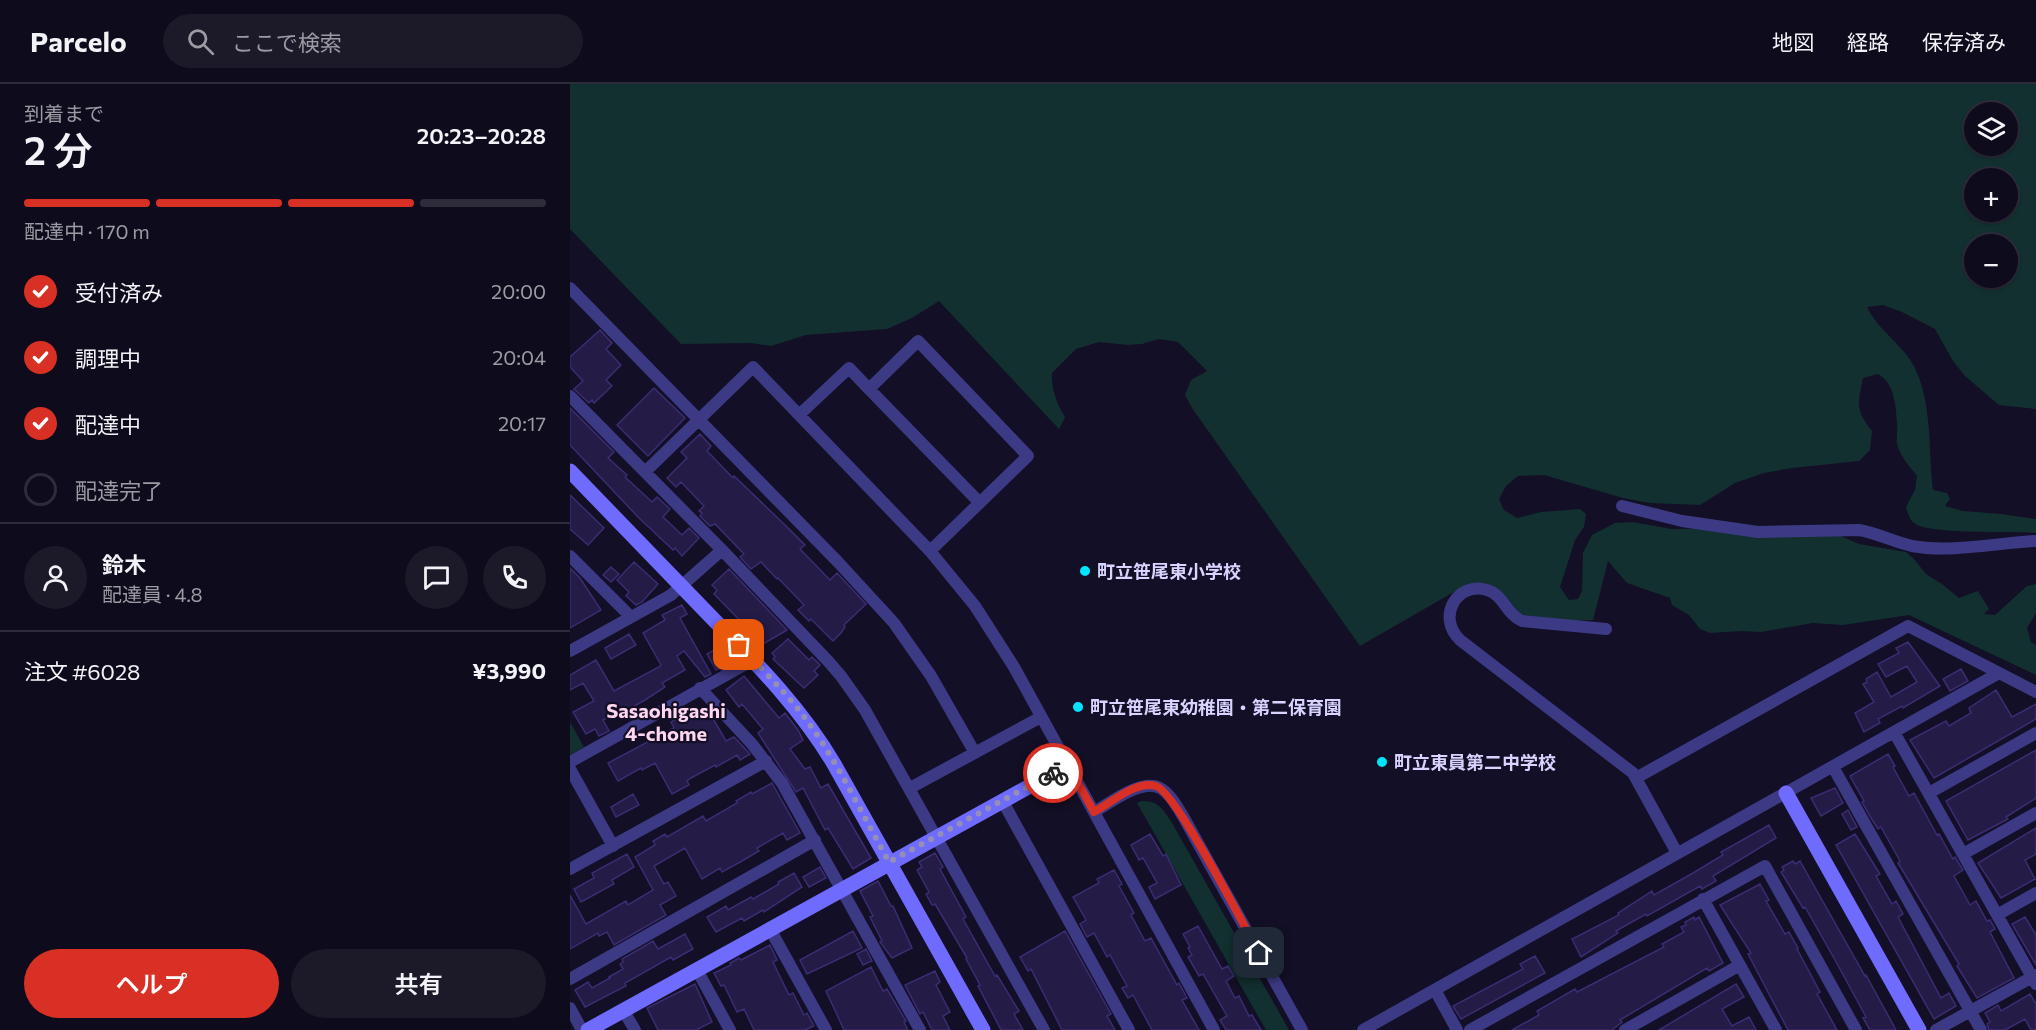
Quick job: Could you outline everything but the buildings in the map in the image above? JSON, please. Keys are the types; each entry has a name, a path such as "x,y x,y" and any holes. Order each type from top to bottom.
{"street":[{"path":"570,288 838,562 894,623 931,676 975,753"},
{"path":"869,388 918,341 1028,456 930,551"},
{"path":"645,472 753,368 930,551 964,591 985,621 1068,765 1214,1030"},
{"path":"799,415 849,368 980,503"},
{"path":"570,396 722,550 841,676 870,718 1044,1030"},
{"path":"570,471 683,586 798,709 816,735 889,862 982,1030"},
{"path":"1622,506 1682,520 1758,532 1859,530 1874,532 1910,545 1936,548 2036,541"},
{"path":"570,651 683,586 722,550"},
{"path":"570,555 631,617"},
{"path":"1606,629 1522,621 1514,618 1492,591 1480,589 1469,590 1458,598 1450,610 1449,617 1454,634 1460,640 1632,773 1677,853"},
{"path":"1636,778 1908,626 2036,692"},
{"path":"570,762 753,660"},
{"path":"1363,1030 1999,673"},
{"path":"700,688 766,761 782,783 920,1030"},
{"path":"910,788 1041,717"},
{"path":"1894,732 2035,979 1936,1030"},
{"path":"1929,793 2036,733"},
{"path":"570,869 766,761"},
{"path":"588,1030 1068,765"},
{"path":"1833,766 1981,1030"},
{"path":"570,770 613,846"},
{"path":"1094,812 1138,788 1153,786 1165,791 1184,818 1302,1030"},
{"path":"1786,793 1919,1030"},
{"path":"1002,800 1129,1030"},
{"path":"1963,854 2036,813"},
{"path":"570,979 815,840"},
{"path":"1470,1030 1765,866 1856,1030"},
{"path":"1997,915 2036,893"},
{"path":"1703,900 1776,1030"},
{"path":"770,929 826,1030"},
{"path":"1625,1030 1740,965"},
{"path":"697,970 730,1030"},
{"path":"1435,990 1457,1030"},
{"path":"570,1008 582,1030"},
{"path":"623,1010 635,1030"}],"green space":[{"path":"570,84 2036,84 2036,409 1999,405 1965,376 1953,361 1935,329 1883,305 1867,307 1877,323 1909,358 1920,381 1929,427 1933,490 1947,493 1950,499 1945,506 1963,511 2036,519 2036,533 1936,529 1923,527 1912,521 1906,507 1915,490 1917,476 1898,448 1894,396 1888,383 1878,374 1863,378 1860,412 1872,431 1870,450 1859,461 1764,473 1735,483 1700,505 1650,503 1623,498 1544,475 1518,476 1506,486 1499,499 1504,510 1517,518 1541,512 1580,509 1586,514 1584,527 1575,540 1560,587 1569,600 1578,599 1582,591 1583,553 1592,535 1615,523 1632,522 1672,529 1798,527 1841,536 1859,544 1906,552 1926,574 1959,598 1978,591 1989,609 1984,614 1995,615 2027,586 2036,584 2036,613 2027,628 2031,642 2036,645 2036,675 1909,615 1843,625 1813,623 1761,632 1710,633 1700,629 1689,615 1672,605 1670,598 1627,583 1608,561 1593,620 1569,621 1524,617 1500,590 1486,584 1466,585 1360,646 1192,408 1185,395 1191,380 1207,371 1178,342 1159,339 1128,345 1099,342 1076,349 1052,373 1055,396 1065,417 1059,429 939,301 912,318 887,329 806,335 771,346 751,343 681,344 570,229"},
{"path":"570,722 584,747 570,755"},
{"path":"1142,801 1156,804 1171,821 1289,1030 1266,1030 1137,803"}],"way so far":[{"path":"739,645 798,709 810,726 889,862 1053,773"}],"place":[{"name":"町立笹尾東小学校","path":"1085,571"},
{"name":"町立笹尾東幼稚園・第二保育園","path":"1078,707"},
{"name":"町立東員第二中学校","path":"1382,762"}],"district":[{"name":"Sasaohigashi 4-chome","path":"666,722"}],"route":[{"path":"1053,773 1068,765 1094,812 1138,788 1157,786 1165,791 1184,818 1259,953"}]}
